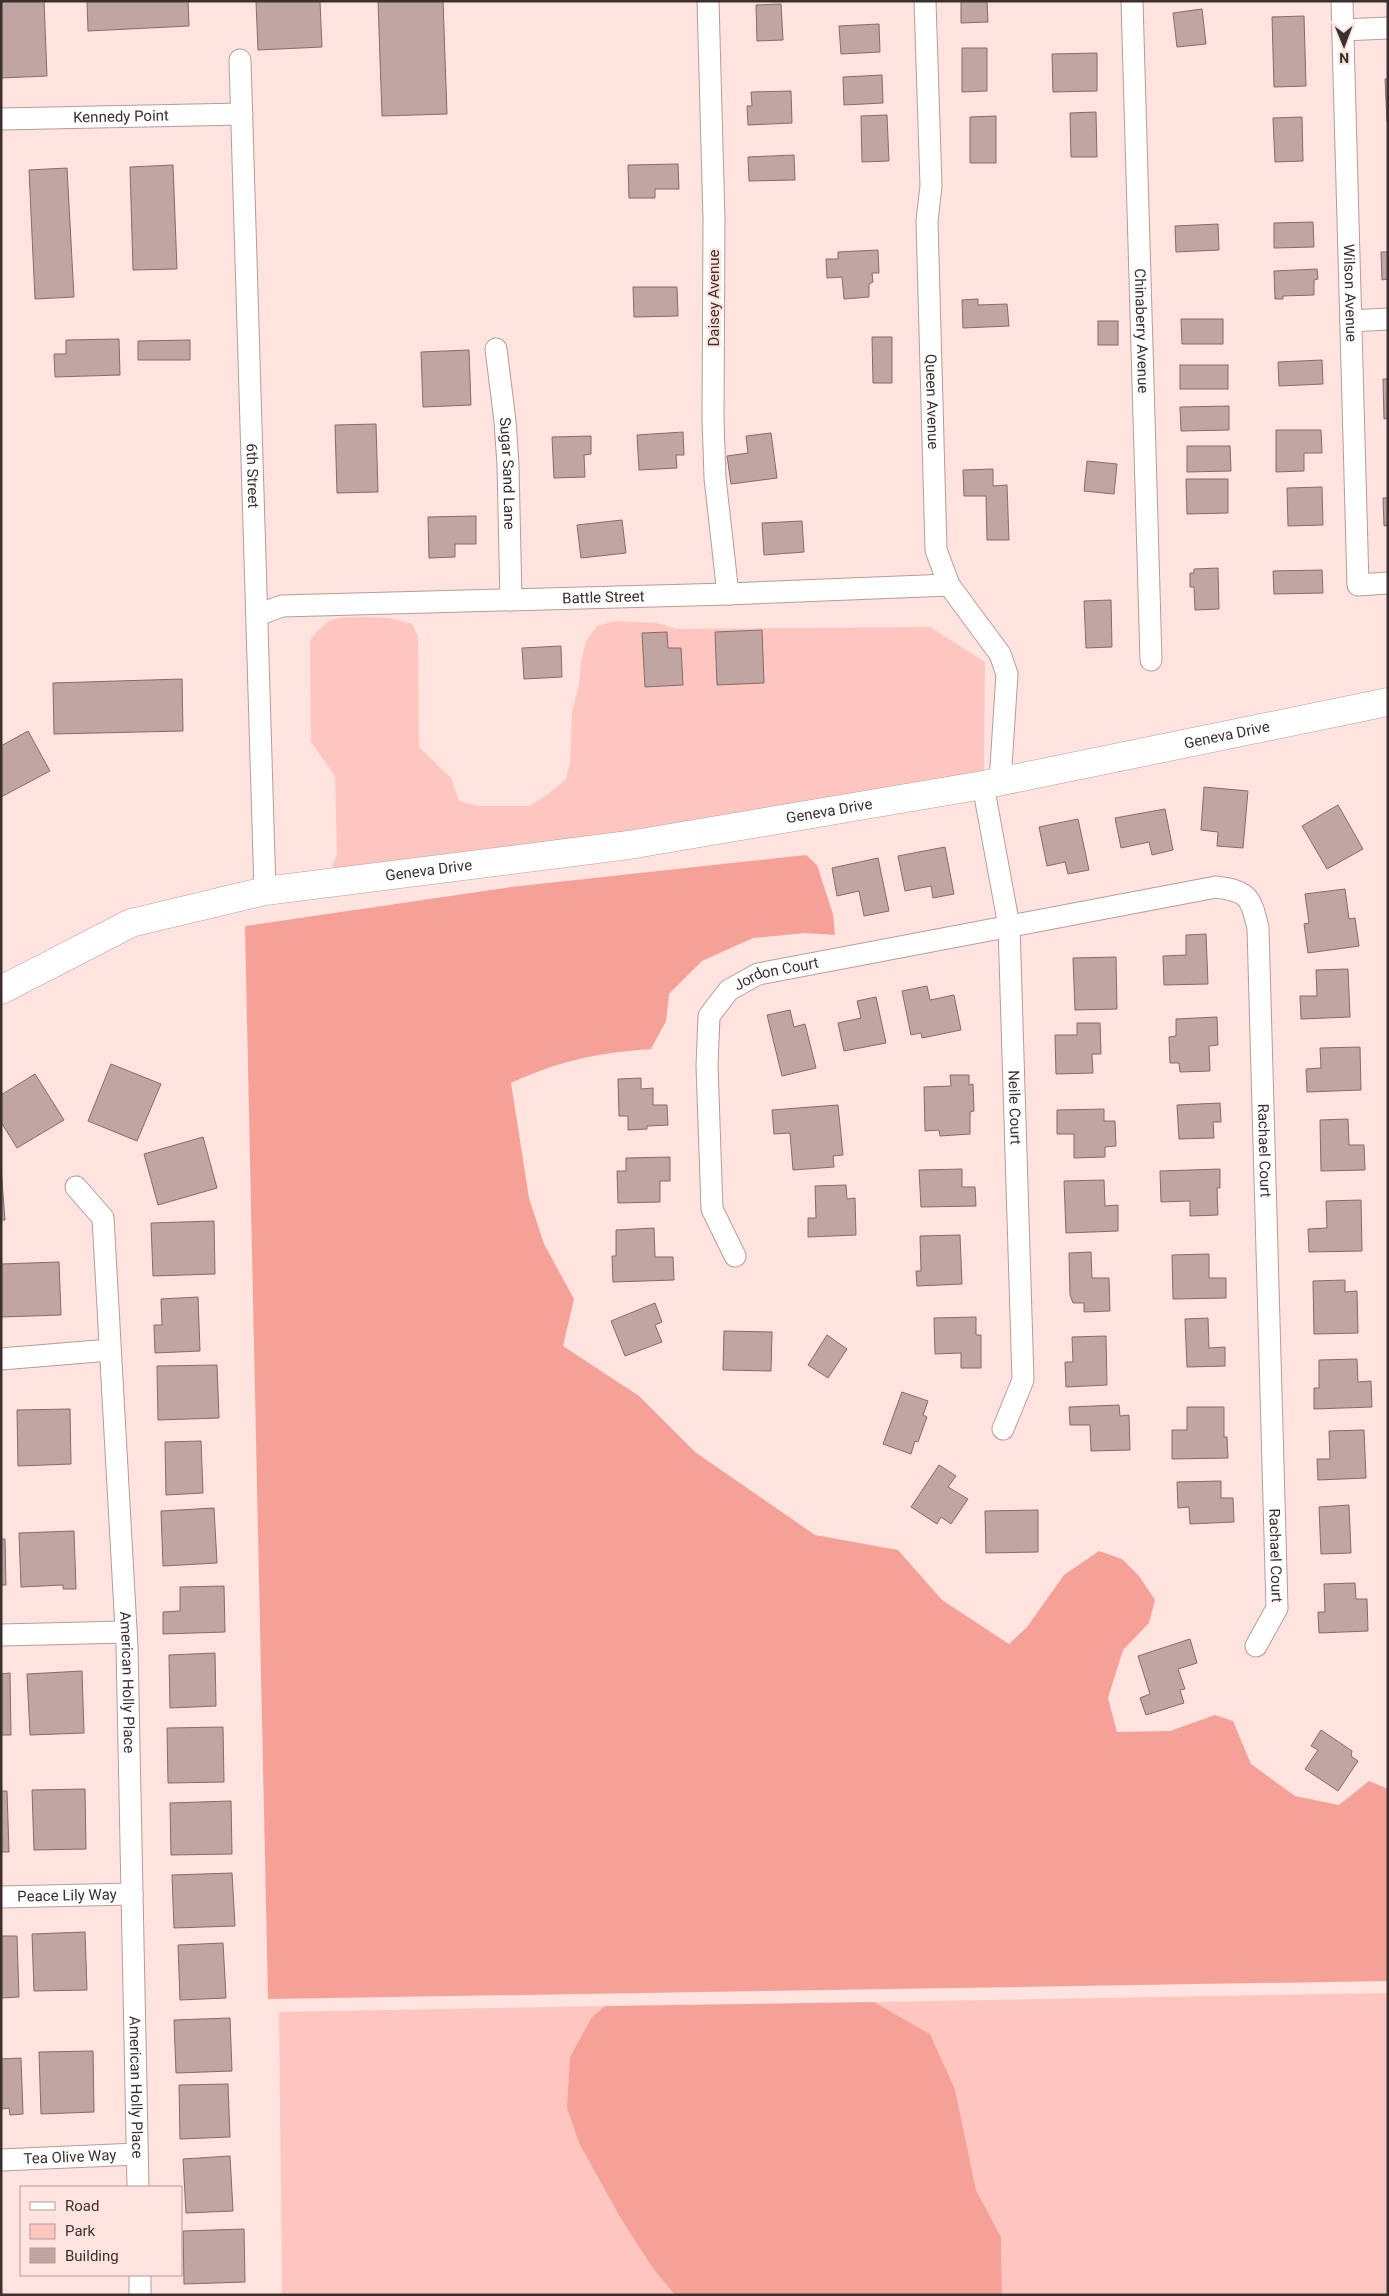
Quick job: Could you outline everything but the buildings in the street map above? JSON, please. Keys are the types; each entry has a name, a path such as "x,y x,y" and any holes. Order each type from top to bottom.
{"main road":[{"name":"Geneva Drive","path":"1,990 131,923 265,891 629,845 991,783 1388,702"}],"street":[{"name":"Daisey Avenue","path":"708,1 714,219 712,419 715,478 728,594"},
{"name":"Queen Avenue","path":"925,1 931,186 927,221 936,550 950,585 1000,654 1007,674 991,783"},
{"name":"Chinaberry Avenue","path":"1132,1 1151,660"},
{"name":"Wilson Avenue","path":"1342,1 1358,584 1388,584"},
{"path":"1343,30 1388,28"},
{"name":"6th Street","path":"240,60 265,891"},
{"name":"Kennedy Point","path":"1,119 242,114"},
{"path":"1351,321 1388,319"},
{"name":"Sugar Sand Lane","path":"496,349 508,456 511,600"},
{"name":"Battle Street","path":"257,615 282,606 728,594 950,585"},
{"name":"Neile Court","path":"991,783 1009,926 1023,1380 1003,1429"},
{"name":"Rachael Court","path":"1009,926 1216,887 1236,889 1252,902 1259,938 1277,1608 1256,1646"},
{"name":"Jordon Court","path":"735,1256 712,1210 707,1066 709,1016 729,990 758,974 1009,926"},
{"name":"American Holly Place","path":"76,1187 103,1218 126,1632 138,2186"},
{"path":"1,1359 110,1350"},
{"path":"1,1635 126,1632"},
{"name":"Peace Lily Way","path":"1,1897 132,1894"},
{"name":"Tea Olive Way","path":"1,2160 137,2154"},
{"path":"140,2276 140,2295"}],"green space":[{"path":"389,618 412,624 418,636 419,747 451,778 459,801 477,806 529,806 547,795 566,779 570,763 572,712 586,641 597,626 614,621 657,623 677,629 930,627 985,662 984,774 628,834 330,872 337,854 335,776 311,742 310,640 323,626 334,619"},
{"path":"1388,1993 1388,2295 1002,2295 1001,2237 976,2190 955,2089 930,2034 874,2002"},
{"path":"605,2006 592,2017 675,2295 282,2295 279,2012"}],"shaded area":[{"path":"806,855 817,865 833,914 835,935 805,933 753,938 702,961 669,994 666,1021 651,1049 596,1055 563,1063 511,1083 529,1198 544,1244 574,1299 563,1346 639,1396 695,1452 815,1535 898,1550 942,1600 1009,1644 1027,1627 1064,1575 1099,1551 1122,1559 1139,1576 1155,1600 1149,1623 1123,1650 1108,1698 1117,1732 1170,1731 1215,1715 1233,1721 1251,1764 1295,1796 1339,1805 1369,1781 1388,1789 1388,1981 268,1999 245,926 511,887"},
{"path":"874,2002 930,2034 955,2089 976,2190 1001,2237 1002,2295 675,2295 652,2267 620,2217 579,2143 567,2108 570,2057 592,2017 605,2006"}]}
